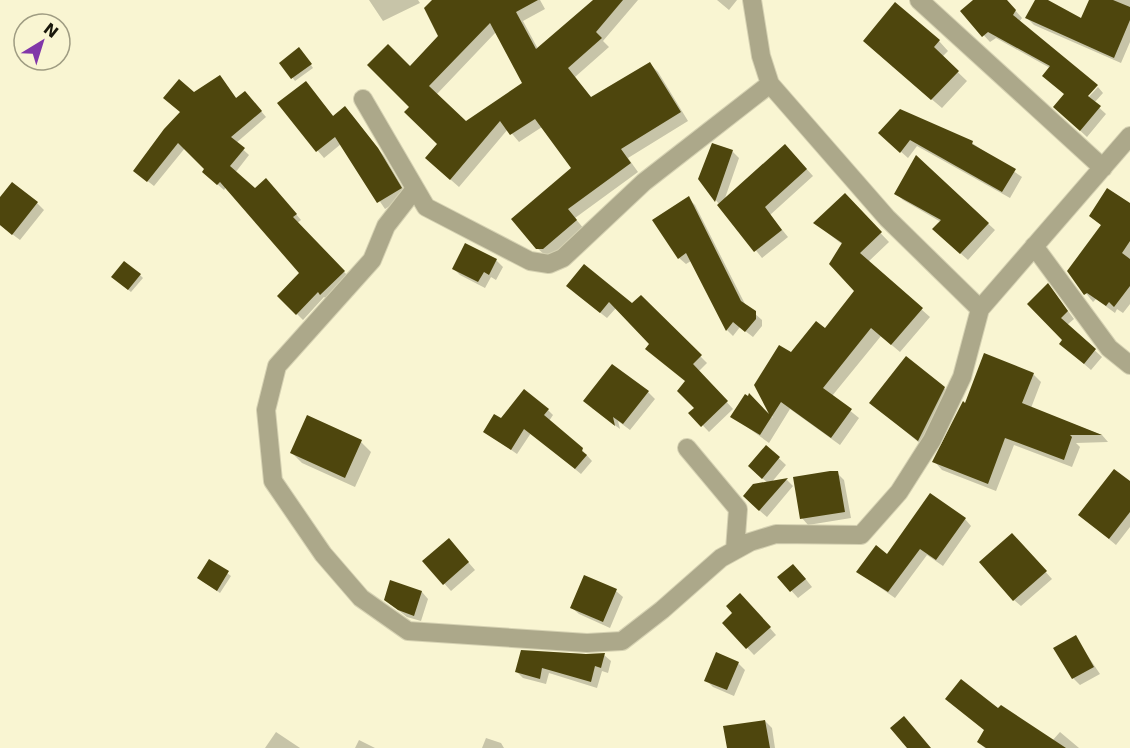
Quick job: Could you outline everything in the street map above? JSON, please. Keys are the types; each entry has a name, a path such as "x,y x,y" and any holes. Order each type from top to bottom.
{"street":[{"path":"752,0 761,56 770,84 887,218 980,309"},
{"path":"919,0 1103,168"},
{"path":"363,99 426,207 540,264 557,262 644,182 770,84"},
{"path":"414,190 386,226 372,260 277,366 266,410 273,480 323,554 361,598 408,631 586,643 622,641 662,610 721,558 750,542 776,534 861,535 899,492 932,440 962,376 980,309 1130,136"},
{"path":"1034,246 1108,348 1130,365"},
{"path":"687,448 738,509 735,550"}],"building":[{"path":"432,0 538,0 516,12 536,49 593,0 623,0 596,32 602,38 568,68 591,97 650,62 681,112 621,149 631,163 568,209 577,220 543,249 536,249 511,219 571,168 535,119 510,135 500,121 450,180 425,158 437,144 404,112 409,107 367,65 388,44 410,66 438,36 424,8","holes":["490,23 522,83 466,121 429,86"]},
{"path":"973,0 1007,0 1016,10 1013,15 1098,85 1088,96 1101,106 1080,131 1053,107 1064,94 1042,76 1050,66 988,32 982,37 960,11"},
{"path":"1035,0 1048,0 1081,18 1089,0 1113,0 1130,7 1130,20 1114,58 1025,18"},
{"path":"895,2 940,40 934,47 959,71 931,100 863,41"},
{"path":"299,47 312,64 291,79 279,63"},
{"path":"220,75 236,98 245,91 262,111 231,137 245,148 230,166 255,188 266,178 297,214 293,217 345,271 320,295 318,292 296,315 277,296 299,273 220,182 217,185 202,172 204,169 178,143 147,182 133,171 164,129 180,112 163,98 179,79 194,92"},
{"path":"306,81 333,116 345,106 378,148 402,188 377,203 335,137 316,152 277,103"},
{"path":"900,109 973,141 972,144 1016,169 1002,192 910,140 900,153 878,133"},
{"path":"712,143 733,150 715,202 698,179"},
{"path":"785,144 807,169 765,207 782,230 754,252 717,205"},
{"path":"916,155 989,223 960,254 932,229 941,220 894,194"},
{"path":"12,182 38,202 12,235 0,225 0,197"},
{"path":"1107,188 1130,203 1130,241 1122,253 1130,259 1130,286 1114,307 1109,302 1106,306 1087,293 1084,295 1067,271 1101,225 1089,216"},
{"path":"845,193 882,232 860,253 923,308 891,345 871,328 823,388 852,409 831,438 781,402 760,435 730,417 745,394 748,396 749,393 769,414 754,385 779,345 791,352 816,321 825,328 854,291 829,264 842,243 813,223"},
{"path":"689,196 741,301 756,311 756,319 745,332 733,322 726,331 686,253 678,259 652,220"},
{"path":"465,243 497,259 489,275 484,272 478,282 452,269"},
{"path":"124,261 141,274 128,290 111,277"},
{"path":"584,264 632,303 641,295 702,355 693,364 728,401 701,427 688,413 694,408 677,391 685,381 645,349 649,344 609,302 600,313 566,286"},
{"path":"1048,283 1068,311 1061,318 1096,349 1084,364 1059,344 1062,340 1027,304"},
{"path":"984,353 1034,373 1022,403 1102,435 1070,435 1072,437 1064,460 1005,438 988,484 932,462 963,401 965,403"},
{"path":"906,356 945,387 918,441 869,403"},
{"path":"612,364 649,391 623,424 613,417 615,426 583,401"},
{"path":"524,389 549,409 544,415 583,448 582,451 587,455 575,469 524,429 511,450 483,432 494,414 501,418"},
{"path":"307,415 362,440 345,478 290,453"},
{"path":"766,445 780,457 762,479 748,466"},
{"path":"1114,469 1130,481 1130,512 1109,539 1078,515"},
{"path":"838,471 845,512 800,519 793,477"},
{"path":"788,478 759,511 743,496 753,484"},
{"path":"930,493 966,518 936,560 920,549 888,592 856,572 876,545 887,554"},
{"path":"1012,533 1047,571 1013,601 979,562"},
{"path":"449,538 469,562 443,585 422,561"},
{"path":"209,559 229,571 217,591 197,578"},
{"path":"793,564 806,579 790,592 777,577"},
{"path":"584,575 617,589 603,622 570,608"},
{"path":"390,580 422,591 414,616 398,610 384,600"},
{"path":"740,593 771,627 746,649 722,623 732,613 726,606"},
{"path":"1076,635 1094,667 1072,679 1053,648"},
{"path":"521,650 605,653 601,668 595,666 591,682 542,668 540,679 515,672"},
{"path":"716,652 739,662 727,690 704,681"},
{"path":"961,679 998,708 1001,705 1066,748 986,748 977,742 984,730 945,699"},
{"path":"904,716 931,748 907,748 890,728"},
{"path":"765,720 770,748 727,748 723,726"}]}
